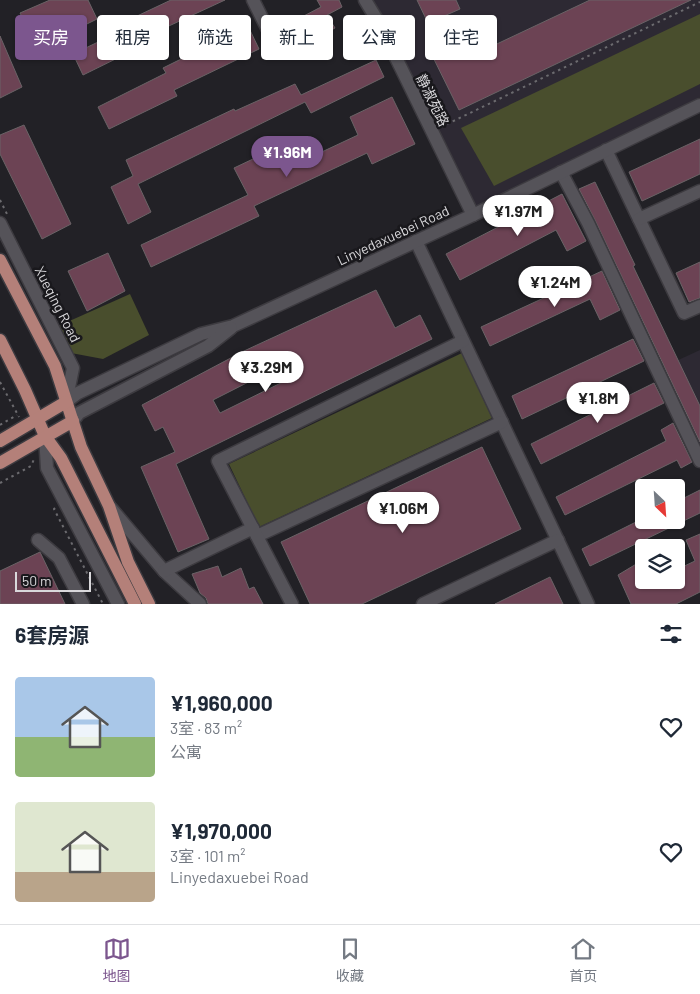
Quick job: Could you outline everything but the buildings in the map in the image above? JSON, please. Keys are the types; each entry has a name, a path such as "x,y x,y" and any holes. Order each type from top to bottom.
{"main road":[{"path":"0,260 54,366 81,447 109,506 128,562 149,604"},
{"path":"0,340 45,436 61,458 135,604"},
{"path":"0,441 66,402"},
{"path":"0,464 73,421"}],"street":[{"path":"253,0 261,16"},
{"name":"静淑苑路","path":"365,0 379,23 472,215"},
{"name":"Linyedaxuebei Road","path":"66,402 78,393 201,334 233,326 472,215 700,105"},
{"path":"606,150 684,313 700,306"},
{"path":"561,172 588,224 700,461"},
{"path":"639,220 700,191"},
{"name":"Xueqing Road","path":"0,223 73,368 66,402"},
{"path":"416,241 588,604"},
{"name":"Linyedaxuebei Road","path":"73,421 80,413 208,346 233,326"},
{"path":"292,604 218,461 463,341"},
{"path":"164,571 502,422"},
{"path":"45,436 47,468 118,604"},
{"path":"109,506 164,571 200,604"},
{"path":"38,540 59,558 83,604"},
{"path":"423,604 558,540"}],"path":[{"path":"432,132 700,2"},
{"path":"0,382 18,415 0,425"},
{"path":"0,483 31,466 37,454"}],"shaded area":[{"path":"366,0 700,0 700,97 473,215 396,60 415,60 415,15 373,15"},
{"path":"700,350 700,452 661,368"}],"green space":[{"path":"700,14 700,84 494,186 461,128"},
{"path":"130,294 149,335 103,359 71,353 56,327"},
{"path":"462,353 492,418 259,527 229,464"}]}
